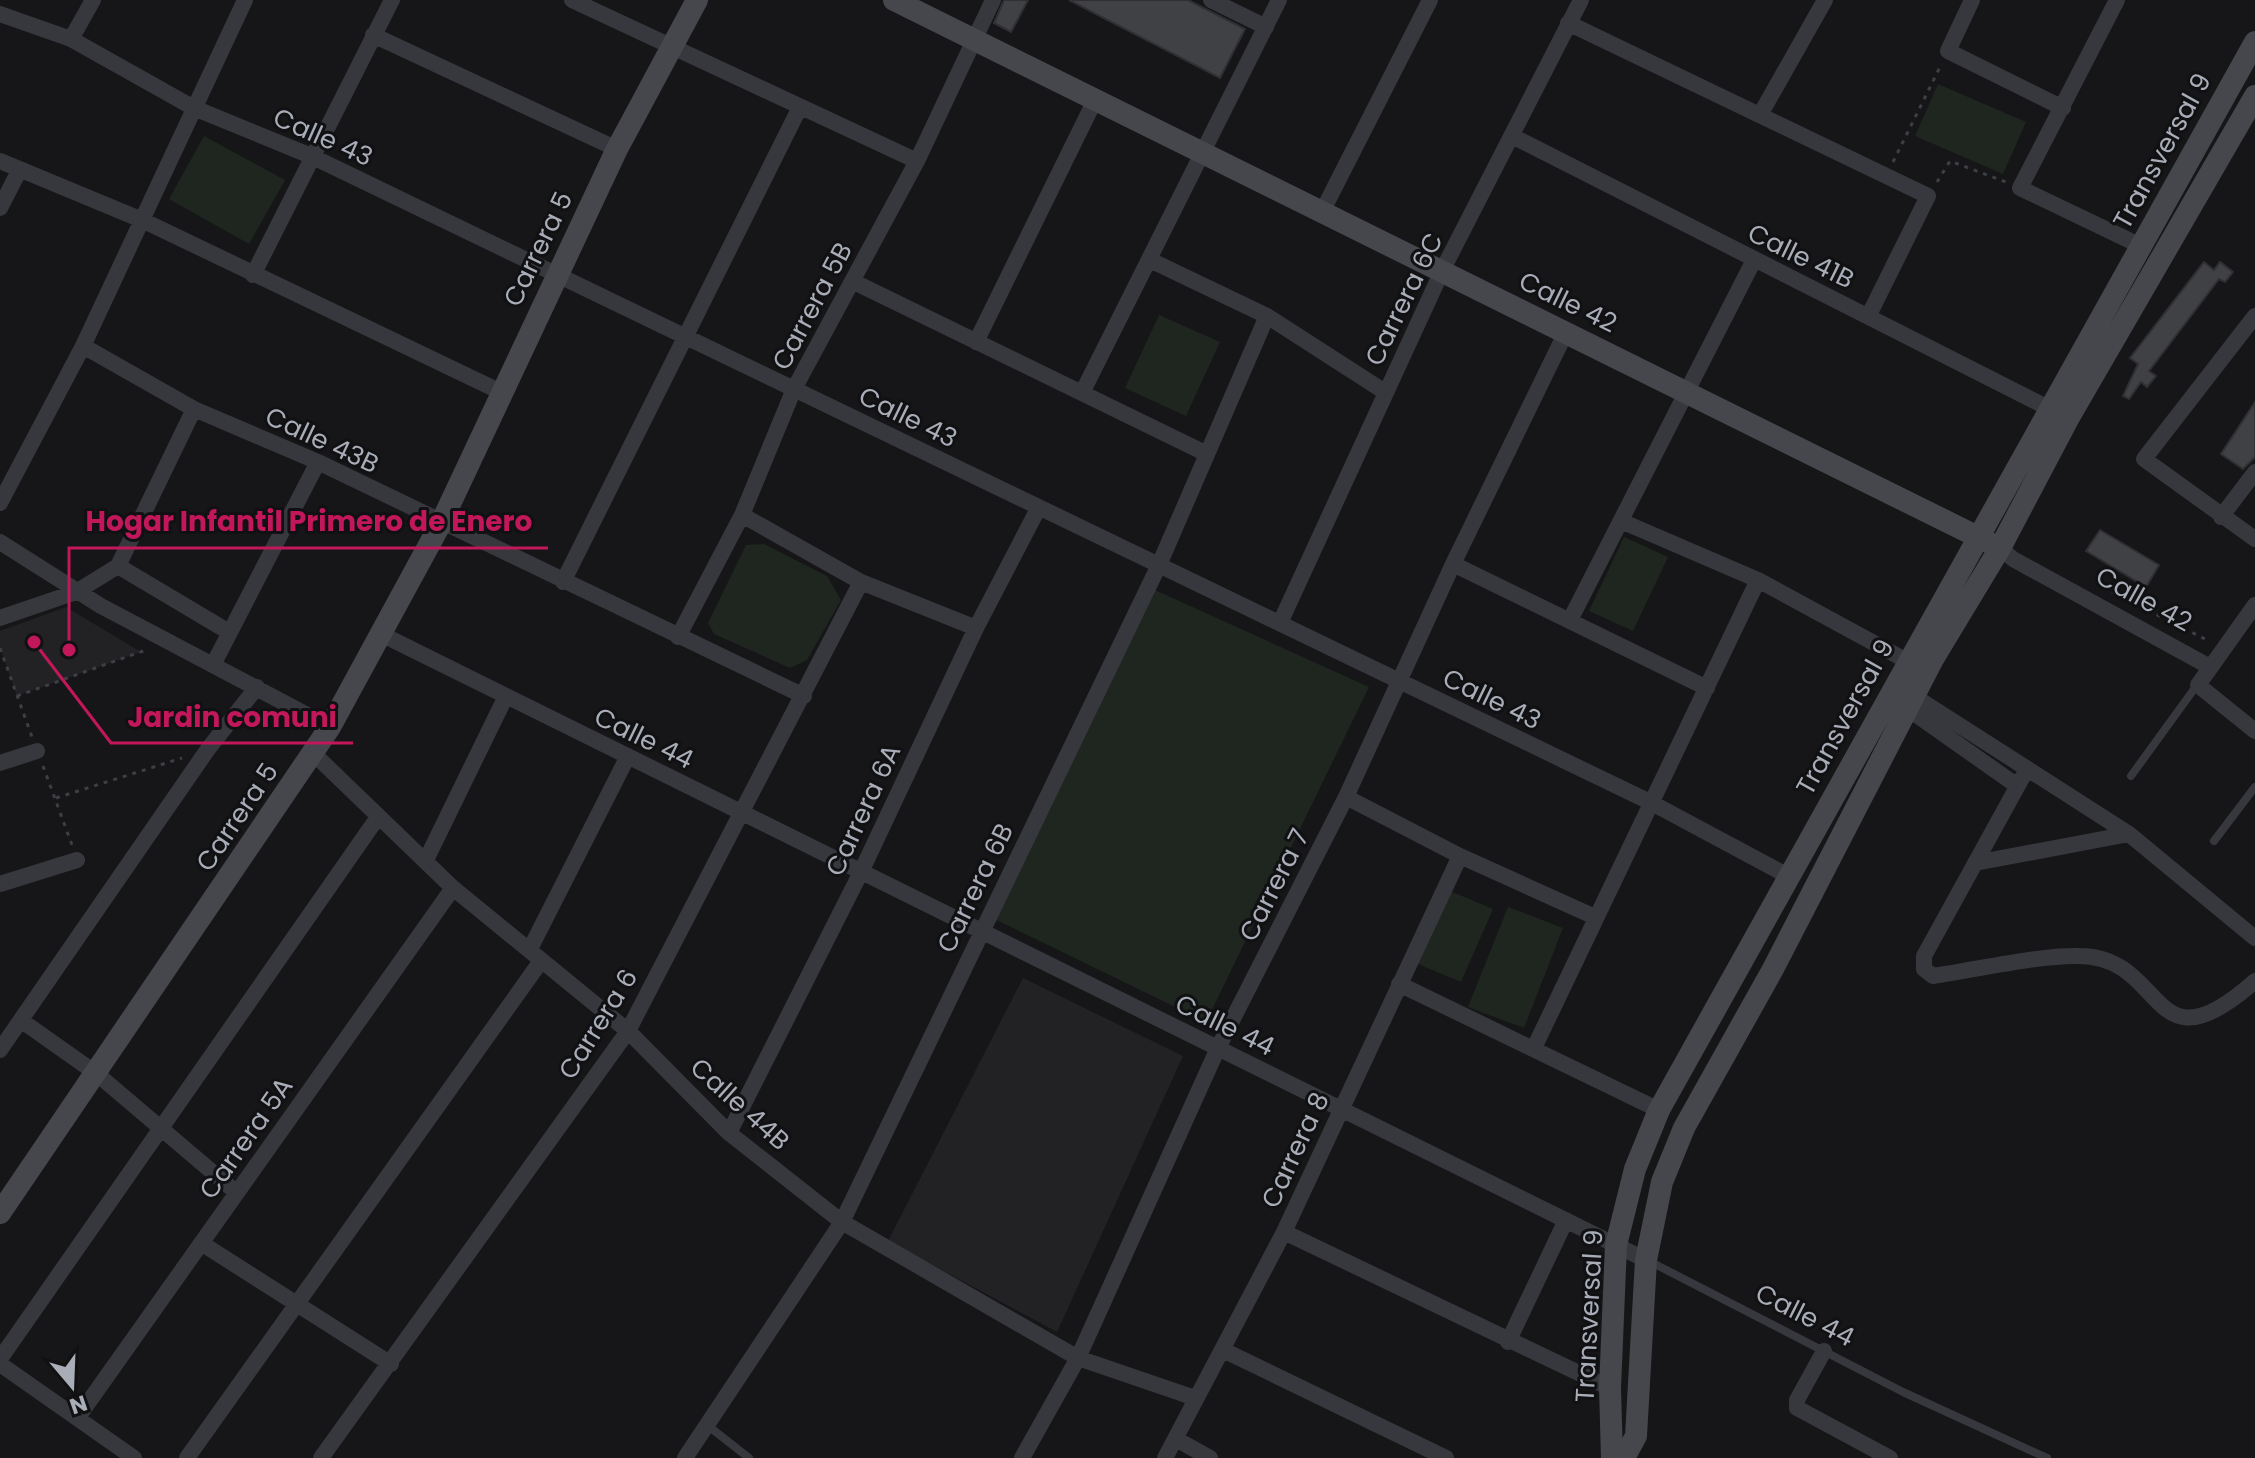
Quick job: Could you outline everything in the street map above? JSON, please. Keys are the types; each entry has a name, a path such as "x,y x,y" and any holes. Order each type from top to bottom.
{"street":[{"path":"71,39 93,0"},
{"path":"0,503 4,484 83,346 245,0"},
{"path":"253,275 392,0"},
{"path":"572,0 799,109 917,161"},
{"name":"Carrera 5","path":"0,1213 314,754 383,635 441,523 617,149 697,0"},
{"name":"Calle 42","path":"894,0 1977,536 2013,559 2210,667"},
{"name":"Carrera 5B","path":"678,637 742,515 794,389 917,161 993,0"},
{"path":"1211,0 1266,27"},
{"path":"1082,393 1279,0"},
{"path":"1322,212 1430,0"},
{"name":"Carrera 6C","path":"1280,623 1442,271 1581,0"},
{"path":"1760,115 1825,0"},
{"path":"1971,0 1948,51 2063,108"},
{"path":"2117,0 2020,188 2141,246"},
{"name":"Calle 43","path":"0,14 71,39 194,108 311,156 557,274 1650,802 1790,877"},
{"path":"1568,23 1928,196 1869,315"},
{"path":"373,35 617,149"},
{"name":"Transversal 9","path":"1917,667 2000,548 2058,413 2141,246 2255,42"},
{"name":"Transversal 9","path":"1612,1458 1610,1388 1616,1245 1635,1169 1659,1110 1790,877 1900,698 1977,536 2249,120 2255,96"},
{"path":"976,342 1095,100"},
{"path":"563,582 683,335 799,109"},
{"name":"Calle 41B","path":"1512,136 2058,413"},
{"path":"0,161 142,220 501,392"},
{"path":"0,208 19,171"},
{"path":"2166,201 2188,215"},
{"path":"1150,260 1267,316 1385,392"},
{"path":"1570,620 1754,260"},
{"path":"852,281 1207,454"},
{"name":"Carrera 6B","path":"685,1458 842,1222 1159,565 1267,316"},
{"path":"2255,316 2144,459 2255,539"},
{"name":"Carrera 7","path":"1022,1458 1078,1358 1218,1048 1346,797 1453,564 1566,332"},
{"name":"Calle 43B","path":"83,346 194,409 318,462 804,696"},
{"path":"0,618 76,592 118,566 194,409"},
{"path":"214,663 318,462"},
{"path":"2221,517 2255,472"},
{"name":"Carrera 6A","path":"729,1133 861,872 976,628 1039,507"},
{"path":"742,515 861,582 976,628"},
{"path":"1621,521 1758,580 1917,667"},
{"path":"0,542 76,592 330,727"},
{"path":"1453,564 1707,688"},
{"path":"118,566 229,632"},
{"path":"1534,1048 1758,580"},
{"name":"Carrera 6","path":"321,1458 628,1031 861,582"},
{"path":"2255,605 2198,685 2255,731"},
{"name":"Calle 44","path":"383,635 1646,1260"},
{"path":"0,1050 208,749 257,687"},
{"path":"426,860 506,696"},
{"path":"1900,698 1918,716 2027,769 2129,834 2255,938"},
{"name":"Transversal 9","path":"1624,1458 1636,1436 1646,1260 1662,1182 1684,1128 1786,944 1900,698"},
{"path":"1958,734 2016,785"},
{"path":"0,763 37,751"},
{"name":"Calle 44B","path":"314,754 453,888 628,1031 729,1133 842,1222 1078,1358 1195,1398"},
{"path":"187,1458 535,955 628,756"},
{"path":"2027,769 1924,956 1924,969 1933,976 2081,955 2115,963 2165,1009 2186,1019 2201,1019 2226,1007 2255,981"},
{"path":"1346,797 1460,856 1595,917"},
{"path":"134,1458 0,1362 378,817"},
{"path":"1975,863 2129,834"},
{"name":"Carrera 8","path":"1165,1458 1284,1232 1460,856"},
{"path":"0,884 77,860"},
{"name":"Carrera 5A","path":"78,1417 453,888"},
{"path":"1399,984 1659,1110"},
{"path":"22,1021 97,1074 237,1193"},
{"path":"1508,1342 1566,1220"},
{"path":"1284,1232 1508,1342 1610,1388"},
{"path":"201,1243 391,1364"},
{"path":"1223,1350 1446,1458"},
{"path":"1824,1351 1797,1400 1797,1408 1890,1458"},
{"path":"1176,1439 1210,1458"}],"lane":[{"path":"2131,776 2198,685"},
{"path":"2214,841 2255,787"},
{"name":"Calle 44","path":"1646,1260 1824,1351 2047,1458"},
{"path":"707,1425 749,1458"}],"path":[{"path":"1885,177 1948,51"},
{"path":"1928,196 1950,161 2020,188"},
{"path":"17,696 169,643"},
{"path":"56,798 208,749"}],"shaded area":[{"path":"1938,84 2026,122 2003,174 1915,136"},
{"path":"204,136 285,180 249,244 169,199"},
{"path":"1159,315 1220,342 1186,416 1125,388"},
{"path":"1624,537 1668,557 1633,631 1589,611"},
{"path":"764,544 827,576 841,600 807,660 790,668 714,634 708,623 746,545"},
{"path":"1155,590 1369,687 1206,1022 986,915"},
{"path":"66,607 141,652 17,696 0,648 0,631"},
{"path":"1450,891 1493,909 1461,982 1418,964"},
{"path":"1508,907 1563,928 1524,1028 1468,1007"},
{"path":"1023,978 1183,1056 1057,1332 888,1241"}],"building":[{"path":"1004,0 1028,0 1011,32 994,23"},
{"path":"1069,0 1188,0 1245,29 1220,78"},
{"path":"2204,262 2214,270 2220,262 2233,272 2225,282 2219,279 2149,371 2156,376 2147,387 2141,382 2129,399 2123,396 2138,364 2130,358"},
{"path":"2255,402 2255,457 2243,469 2221,454"},
{"path":"2100,530 2159,565 2146,587 2086,551"}],"place":[{"name":"Jardin comuni","path":"34,642"},
{"name":"Hogar Infantil Primero de Enero","path":"69,650"}]}
